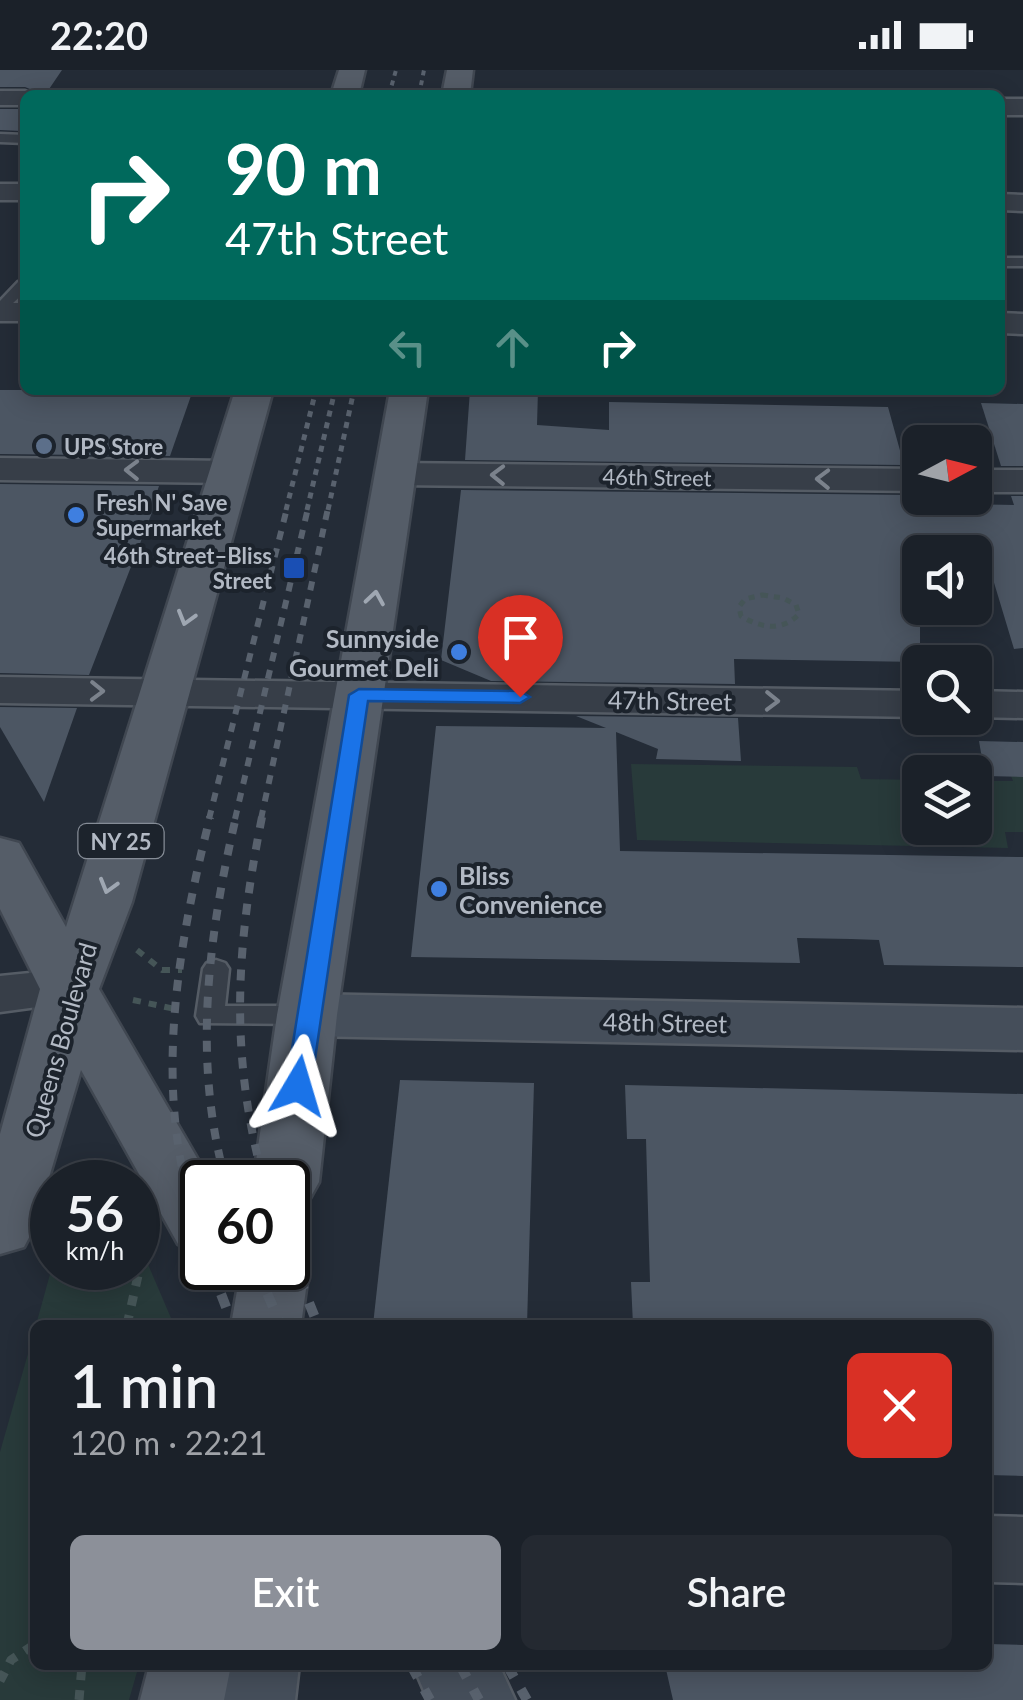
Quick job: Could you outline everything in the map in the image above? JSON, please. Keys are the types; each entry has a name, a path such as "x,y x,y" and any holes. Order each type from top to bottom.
{"main road":[{"name":"Queens Boulevard","path":"0,1228 12,1162 44,1099 70,987 104,902 252,395"},
{"path":"289,1160 307,1015 407,395"},
{"path":"0,854 103,1054 175,1229"},
{"path":"70,987 129,1040 201,1160"},
{"path":"182,1700 189,1670"}],"street":[{"path":"0,468 229,472"},
{"name":"46th Street","path":"395,474 902,480"},
{"path":"992,481 1023,481"},
{"name":"47th Street","path":"0,690 902,704"},
{"path":"992,704 1023,705"},
{"path":"0,994 70,987"},
{"name":"48th Street","path":"307,1015 1023,1028"},
{"path":"992,1549 1023,1550"},
{"path":"254,1700 257,1670"},
{"path":"457,1670 474,1700"}],"lane":[{"path":"216,969 210,1016 307,1015"}],"path":[{"path":"762,595 796,604 799,614 794,622 780,626 756,626 741,616 739,607 745,599 762,595"},
{"path":"70,987 210,1016"},
{"path":"130,1320 175,1229"},
{"path":"0,1681 11,1660 30,1647"},
{"path":"79,1700 82,1670"}],"shaded area":[{"path":"631,764 857,767 861,779 902,780 902,845 992,845 992,781 1013,781 1011,776 1023,776 1023,832 1005,832 1008,848 637,840"},
{"path":"46,1290 159,1290 172,1320 37,1320"},
{"path":"30,1347 30,1670 138,1670 129,1700 0,1700 0,1452"}],"building":[{"path":"0,70 62,70 48,90 0,87"},
{"path":"0,109 20,109 20,131 0,130"},
{"path":"0,390 20,390 20,395 191,395 170,456 0,454"},
{"path":"470,395 538,395 537,425 609,430 609,402 888,407 902,465 465,460"},
{"path":"981,403 1023,404 1023,466 1001,466 992,425 988,425"},
{"path":"0,484 159,486 160,492 89,675 0,673"},
{"path":"461,490 902,495 902,515 992,515 992,505 1014,505 1011,496 1023,496 1023,648 1014,649 992,576 992,535 902,535 902,625 920,625 920,645 902,645 902,662 734,659 735,684 491,681 441,660"},
{"path":"0,707 77,708 44,802 0,727"},
{"path":"576,716 738,718 741,761 656,759 658,749 616,732 620,851 1023,857 1023,967 884,965 879,940 797,938 800,963 411,957 436,726 606,728"},
{"path":"979,741 1023,742 1023,777 992,776 992,755 981,755"},
{"path":"400,1080 534,1083 527,1320 374,1320"},
{"path":"625,1085 1023,1094 1023,1476 992,1475 992,1320 633,1320 631,1282 650,1282 646,1139 627,1139"},
{"path":"992,1644 1023,1645 1023,1700 673,1700 666,1670 992,1670"}],"railway":[{"path":"390,90 396,70"},
{"path":"420,90 424,70"},
{"path":"286,510 315,395"},
{"path":"307,510 334,395"},
{"path":"328,510 353,395"},
{"path":"209,819 287,508"},
{"path":"235,819 308,508"},
{"path":"261,819 328,508"},
{"path":"181,1160 174,1111 175,1013 188,914 210,817"},
{"path":"221,1160 209,1091 208,999 218,907 236,817"},
{"path":"259,1160 245,1089 240,1000 246,911 262,817"},
{"path":"219,1290 231,1320"},
{"path":"266,1290 279,1320"},
{"path":"304,1290 316,1320"},
{"path":"414,1670 430,1700"},
{"path":"463,1670 479,1700"},
{"path":"510,1670 527,1700"}],"place":[{"name":"UPS Store","path":"44,446"},
{"name":"Fresh N' Save Supermarket","path":"76,515"},
{"name":"46th Street–Bliss Street","path":"294,568"},
{"name":"Sunnyside Gourmet Deli","path":"459,652"},
{"name":"Bliss Convenience","path":"439,889"}],"route":[{"path":"298,1086 359,695 520,697"}]}
